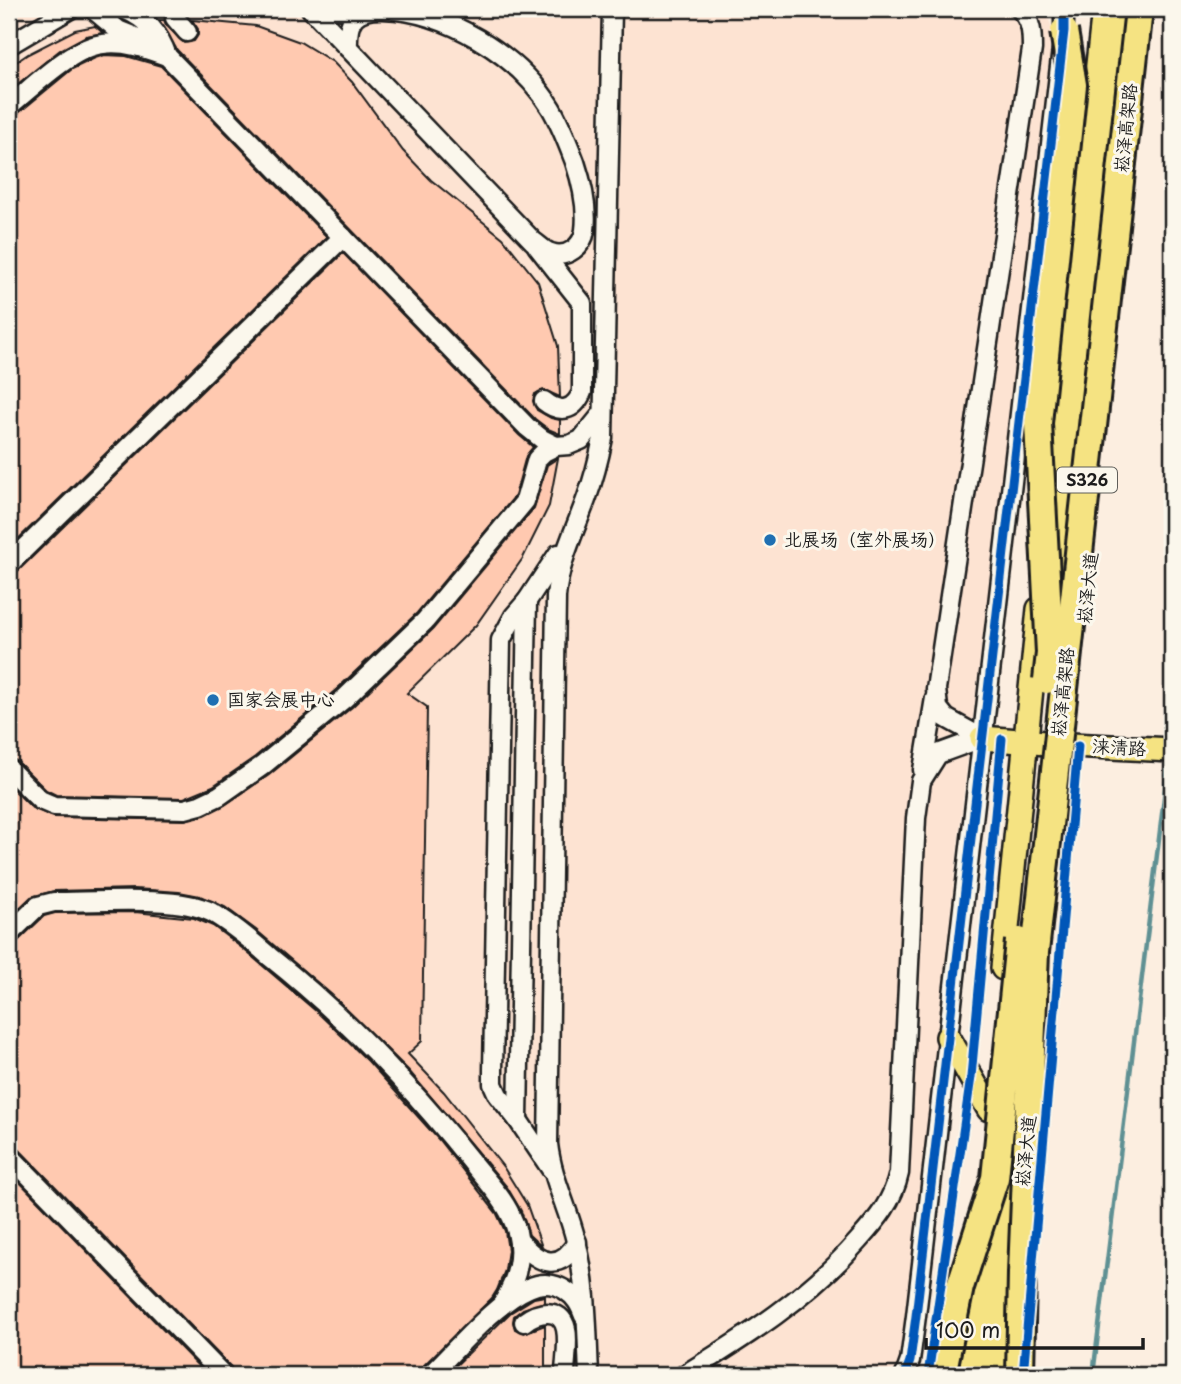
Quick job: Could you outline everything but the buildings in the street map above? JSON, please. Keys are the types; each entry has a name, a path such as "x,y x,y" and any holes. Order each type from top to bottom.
{"highway":[{"name":"崧泽高架路","path":"972,1375 1119,9"},
{"name":"崧泽高架路","path":"991,1375 1139,9"},
{"path":"1050,653 1038,423 1073,85 1064,20"},
{"path":"1020,1375 1035,952"},
{"path":"942,1375 960,1287 995,1178"}],"main road":[{"path":"959,1375 1104,9"},
{"name":"崧泽大道","path":"1002,1375 1150,9"},
{"name":"涞清路","path":"982,738 1070,746 1172,750"},
{"path":"947,1037 989,1109"}],"street":[{"path":"9,45 70,9"},
{"path":"93,9 118,30 153,44 167,56 514,412 542,439 556,446"},
{"path":"124,9 150,24 161,39 167,56"},
{"path":"176,9 175,18 187,32"},
{"path":"311,9 533,241 582,303 582,392 588,408 589,429"},
{"path":"323,9 404,11 462,29 499,52 529,80 551,107 569,144 581,182 585,232 573,251 559,254 549,252 533,241"},
{"path":"551,1169 548,1144 556,597 561,561 597,468 603,438 612,9"},
{"path":"684,1375 786,1310 840,1262 875,1223 895,1193 899,1173 916,818 1032,50 1032,31 1026,15 1020,9"},
{"path":"348,48 350,22 366,10"},
{"path":"905,1375 910,1361 914,1328 1064,20"},
{"path":"9,106 70,58 94,46 117,43 167,56"},
{"path":"9,564 343,237"},
{"path":"544,401 552,408 570,408 578,402 582,392"},
{"path":"514,412 527,436 533,470"},
{"path":"9,769 40,800 54,806 185,809 219,796 315,724 425,621 525,501 537,459 556,446 581,440 603,413"},
{"path":"575,527 527,601 505,629 499,656 493,1084 551,1169 570,1215 584,1277 589,1375"},
{"path":"518,1120 527,601"},
{"path":"936,689 938,708 946,718 982,738"},
{"path":"921,781 938,754 982,738"},
{"path":"9,934 38,906 54,902 185,903 210,912 241,933 351,1028 408,1088 497,1194 512,1216 520,1242 518,1269 509,1294 501,1306"},
{"path":"9,1155 223,1375"},
{"path":"520,1242 536,1258 549,1262 561,1260 570,1254 577,1242"},
{"path":"430,1375 501,1306 529,1288 543,1284 558,1286 572,1295 581,1306 587,1326"},
{"path":"524,1322 542,1312 553,1314 562,1321 566,1329 565,1375"}],"shaded area":[{"path":"9,9 1043,9 1056,35 963,798 902,1360 891,1375 826,1372 805,1375 9,1375"}],"waterway":[{"path":"1171,741 1172,728"},
{"path":"1093,1375 1169,757"}],"cycle path":[{"path":"905,1375 910,1361 916,1316 1064,31 1064,9"},
{"path":"928,1375 971,1077 1002,739"},
{"path":"1023,1375 1078,746"}],"place":[{"name":"北展场（室外展场）","path":"770,540"},
{"name":"国家会展中心","path":"213,700"}]}
